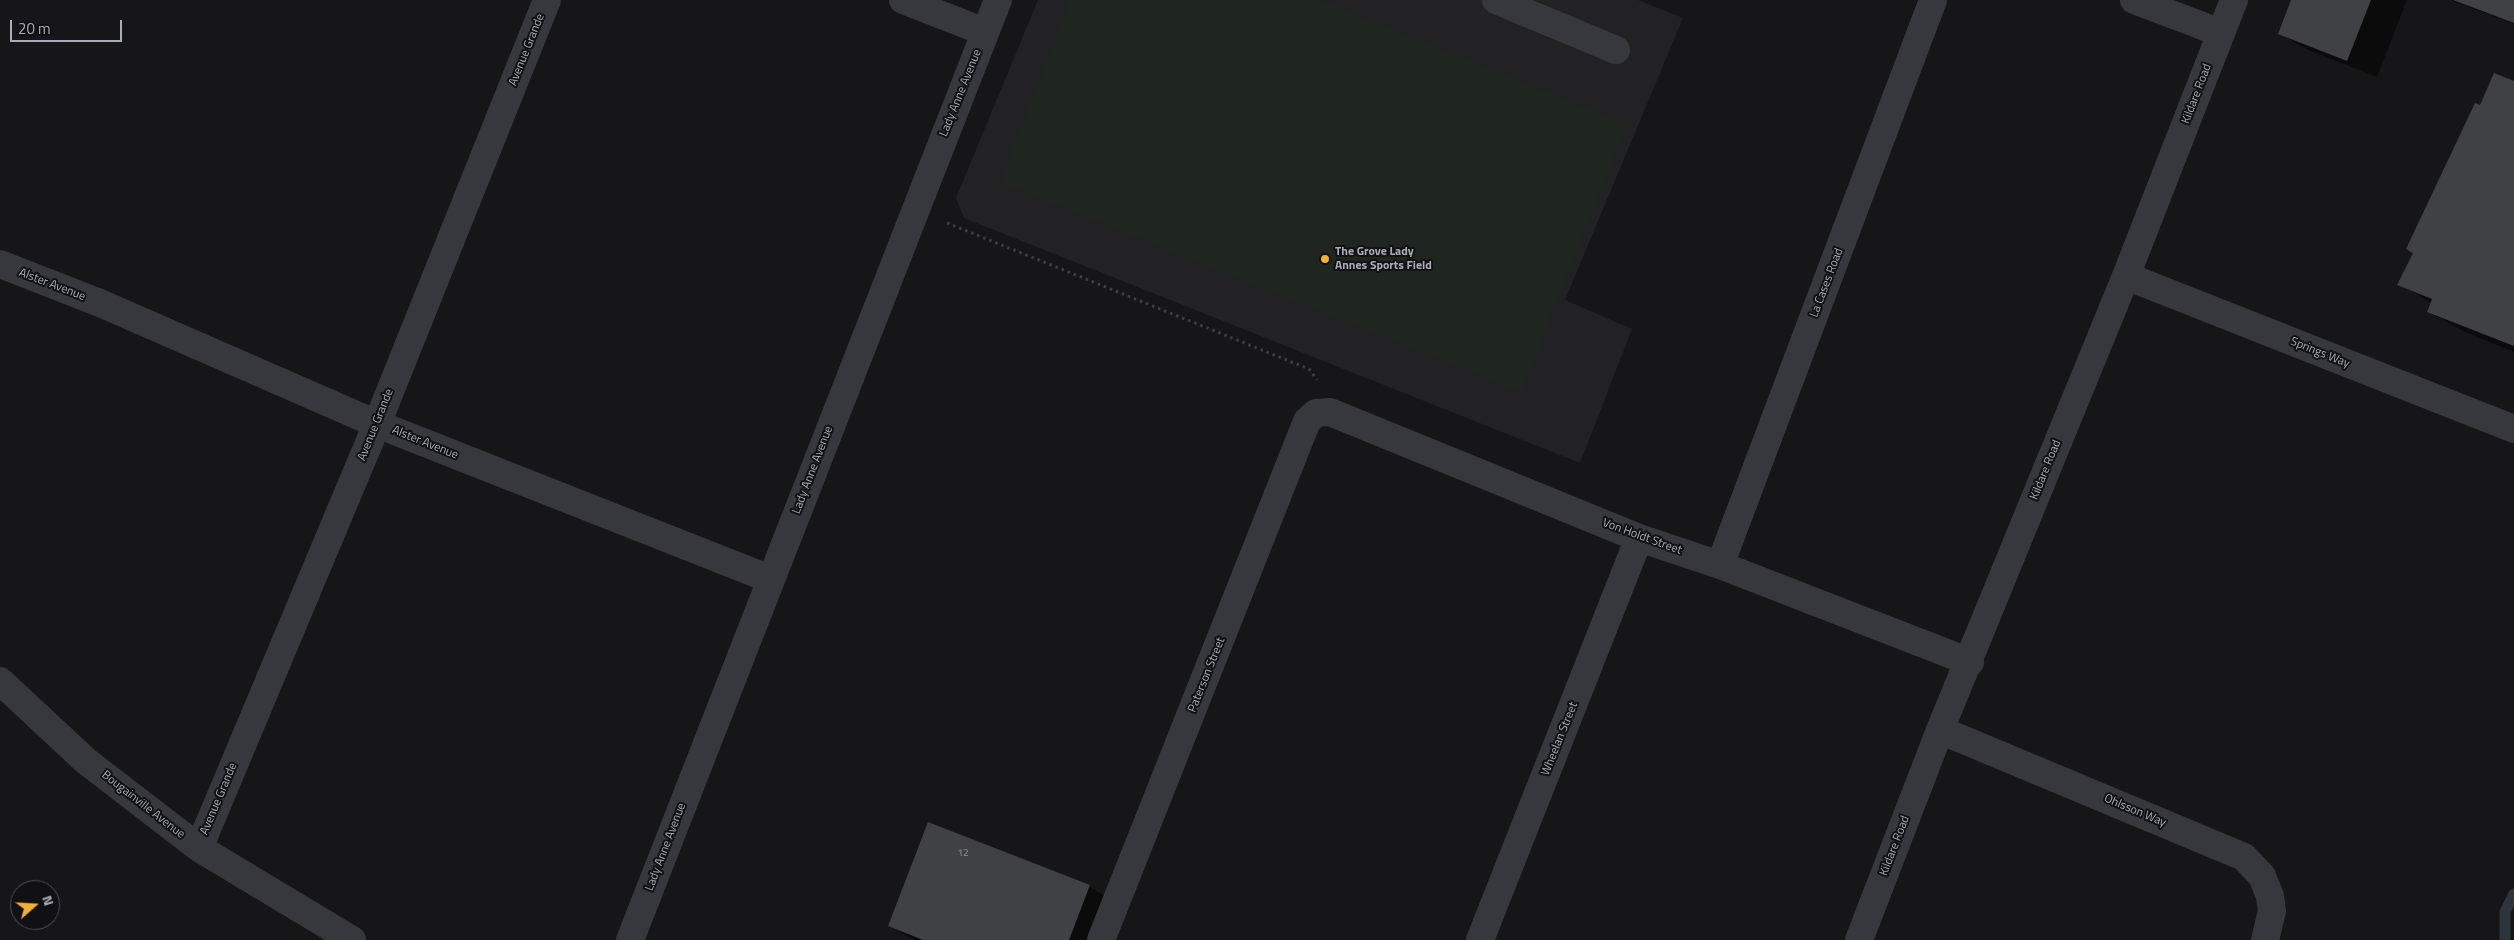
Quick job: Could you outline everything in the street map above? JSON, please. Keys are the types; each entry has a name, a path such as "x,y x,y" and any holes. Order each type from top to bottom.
{"street":[{"name":"Avenue Grande","path":"199,848 377,424 547,0"},
{"path":"902,0 985,32"},
{"name":"Lady Anne Avenue","path":"630,940 998,0"},
{"path":"1496,0 1616,50"},
{"name":"La Cases Road","path":"1720,565 1933,0"},
{"path":"2134,0 2221,33"},
{"name":"Kildare Road","path":"1859,940 1940,730 1970,662 2126,276 2234,0"},
{"name":"Alster Avenue","path":"0,264 100,303 377,424 770,579"},
{"name":"Springs Way","path":"2126,276 2514,429"},
{"name":"Von Holdt Street","path":"1316,413 1330,412 1640,538 1720,565 1970,662"},
{"name":"Paterson Street","path":"1101,940 1307,421 1316,413"},
{"name":"Wheelan Street","path":"1480,940 1640,538"},
{"name":"Bougainville Avenue","path":"0,681 86,761 199,848 352,940"},
{"name":"Ohlsson Way","path":"1940,730 2244,857 2262,876 2270,896 2272,911 2265,940"}],"path":[{"path":"915,210 1309,369 1318,380 1316,413"}],"shaded area":[{"name":"The Grove Lady Annes Sports Field","path":"1038,0 1638,0 1683,18 1565,300 1632,329 1580,463 964,218 956,198"},
{"name":"The Grove Lady Annes Sports Field","path":"1071,0 1319,0 1627,124 1521,392 999,182"}],"building":[{"path":"2291,0 2371,0 2347,61 2278,34"},
{"path":"2453,0 2514,0 2514,23"},
{"path":"2494,73 2514,81 2514,346 2427,312 2432,299 2397,285 2413,253 2406,249 2475,103 2480,105"},
{"path":"928,822 1090,885 1069,940 923,940 888,926"}],"waterway":[{"path":"2505,940 2505,912 2514,894"}],"place":[{"name":"The Grove Lady Annes Sports Field","path":"1325,259"}]}
